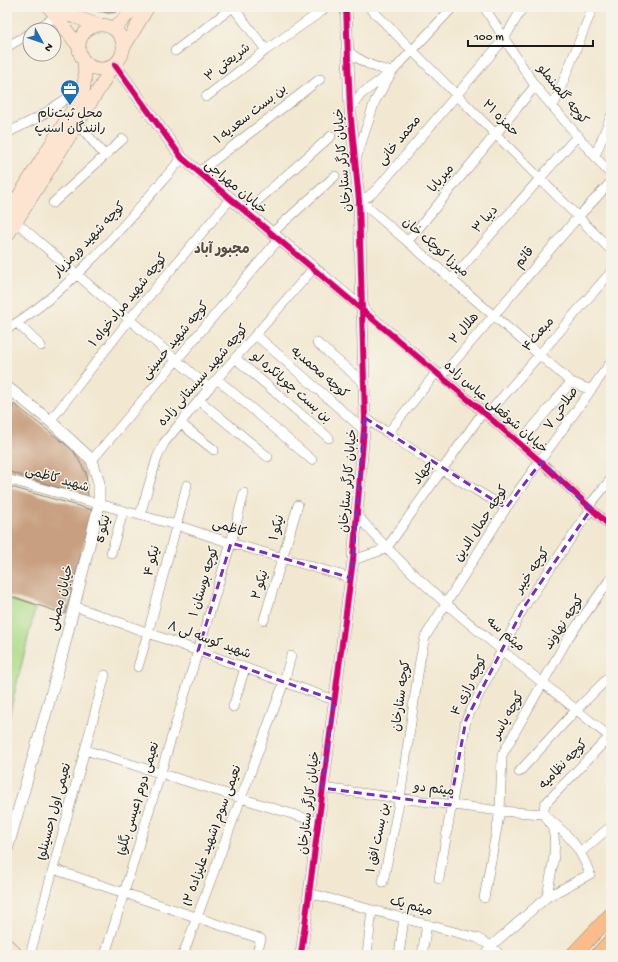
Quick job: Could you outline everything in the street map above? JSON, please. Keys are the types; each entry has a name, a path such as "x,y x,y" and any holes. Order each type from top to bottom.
{"highway":[{"path":"572,955 611,915"},
{"path":"598,955 611,941"}],"main road":[{"path":"113,28 148,7"},
{"path":"60,13 113,28 119,32 124,47"},
{"path":"60,13 79,47"},
{"path":"11,218 78,122 102,86 113,66 123,54 134,16"},
{"path":"7,236 11,218 83,93 85,82 84,62 80,54 80,39 84,32 98,25"},
{"path":"84,62 91,67 99,69 113,66"},
{"path":"85,82 95,79 102,86"},
{"path":"7,945 18,955"}],"street":[{"path":"175,51 233,7 266,50"},
{"name":"خیابان کارگر ستارخان","path":"301,955 351,578 365,418 359,200 346,50 346,7"},
{"name":"حمزه ۲۱","path":"369,7 611,250"},
{"path":"355,162 375,101 392,72 453,7"},
{"name":"کوچه گلصنملو","path":"484,7 536,86 611,175"},
{"name":"محمد خانی","path":"359,200 369,196 377,189 504,39 523,7"},
{"path":"553,107 593,7"},
{"name":"شریعتی ۳","path":"206,97 266,50 322,11"},
{"path":"46,22 60,13"},
{"path":"7,47 22,38"},
{"path":"346,50 359,61 376,68 392,72"},
{"name":"خیابان مهراجی","path":"113,66 182,158 363,309"},
{"path":"350,109 361,94 392,72"},
{"name":"بن بست سعدیه ۱","path":"199,172 320,79"},
{"name":"میربابا","path":"408,241 536,86"},
{"path":"7,133 39,116 69,97"},
{"path":"595,156 611,116"},
{"path":"78,122 105,156"},
{"name":"دیبا ۳","path":"452,279 578,135"},
{"path":"246,211 332,136"},
{"path":"53,203 122,139"},
{"name":"کوچه شهید ورمزیار","path":"7,329 65,286 125,224 182,158"},
{"name":"کوچه شهید حسینی","path":"92,460 177,360 276,236 335,176"},
{"name":"قائم","path":"493,316 578,217 611,182"},
{"name":"۱ کوچه شهید مرادخواه","path":"50,421 129,320 231,198"},
{"name":"میرزا کوچک خان","path":"359,200 452,279 539,356 571,382 591,390"},
{"path":"11,218 209,388"},
{"name":"کوچه شهید سیستانی زاده","path":"140,515 164,443 209,388 314,269"},
{"name":"مبعث۴","path":"485,414 539,356 611,272"},
{"name":"خیابان شوقعلی عباس زاده","path":"363,309 541,462 611,527"},
{"name":"هلال ۲","path":"388,433 438,375 493,316"},
{"path":"17,323 42,346"},
{"name":"کوچه محمدیه","path":"256,335 364,430"},
{"path":"317,343 364,383"},
{"name":"بن بست چوپانکره لو","path":"235,358 329,438"},
{"name":"صلاحی ۷","path":"541,462 611,362"},
{"path":"217,379 312,460"},
{"path":"519,444 571,382"},
{"path":"7,387 50,421 92,460"},
{"path":"199,400 268,457"},
{"name":"جهاد","path":"386,549 442,470 485,414"},
{"path":"365,418 442,470 506,508"},
{"path":"180,422 214,450"},
{"name":"خیابان مصلی","path":"7,850 60,663 99,505 99,483 92,460"},
{"name":"کوچه جمال الدین","path":"447,603 506,508 541,462"},
{"name":"کوچه خیبر","path":"503,650 524,607 589,508 611,479"},
{"name":"شهید کاظمی","path":"7,480 99,505"},
{"name":"نیکو ۴","path":"138,666 187,485"},
{"name":"کوچه بوستان ۱","path":"198,650 244,493"},
{"name":"نیکو ۱","path":"283,558 298,504"},
{"name":"کاظمی","path":"99,505 176,525 230,543 351,578"},
{"name":"نیکو 5","path":"111,553 123,512"},
{"name":"میثم سه","path":"357,515 386,549 447,603 542,683 610,736"},
{"path":"353,560 386,549"},
{"name":"نیکو ۲","path":"264,620 283,558"},
{"name":"کوچه نهاوند","path":"542,683 568,638 611,578"},
{"name":"کوچه ستارخان","path":"400,798 420,660 425,637 447,603"},
{"name":"شهید کوسه لی ۸","path":"74,606 334,700"},
{"name":"نعیمی دوم (عیسی بگلو)","path":"105,955 198,650"},
{"name":"کوچه رازی ۴","path":"439,879 450,805 466,720 503,650"},
{"name":"نعیمی سوم (شهید علیزاده ۲)","path":"183,955 284,682 291,656"},
{"path":"232,706 245,668"},
{"name":"نعیمی اول (حسینلو)","path":"30,955 105,675"},
{"path":"519,772 577,709 611,675"},
{"name":"کوچه یاسر","path":"484,898 500,811 502,755 542,683"},
{"name":"کوچه نظامیه","path":"544,814 545,804 610,736"},
{"path":"85,750 318,822"},
{"name":"میثم دو","path":"322,788 500,811 544,814"},
{"name":"بن بست افق ۱","path":"383,882 400,798"},
{"path":"484,955 491,946 547,896 590,874 581,852 565,832 544,814"},
{"path":"544,814 553,829 554,843 547,896"},
{"path":"581,852 611,826"},
{"path":"53,869 261,940 256,955"},
{"name":"میثم یک","path":"309,893 477,938 491,946 500,955"},
{"path":"367,955 372,910"},
{"path":"399,955 404,918"},
{"path":"422,955 427,924"}],"highlighted area":[{"path":"365,418 506,508 541,462 591,509 524,607 466,720 450,805 322,788 334,700 198,651 231,543 351,578"}],"green space":[{"path":"7,599 35,609 9,716 7,717"}],"building":[{"path":"82,7 120,7 116,12 108,13"},
{"path":"14,404 73,450 86,473 88,497 7,471 7,429"},
{"path":"7,486 93,510 65,614 7,595"}],"cycle path":[{"path":"301,955 353,560 365,418 359,200 350,109 346,7"},
{"path":"115,65 182,158 483,412 541,462 611,527"}],"place":[{"name":"محل ثبت‌نام رانندگان اسنپ","path":"70,106"}],"district":[{"name":"مجبور آباد","path":"222,250"}]}
